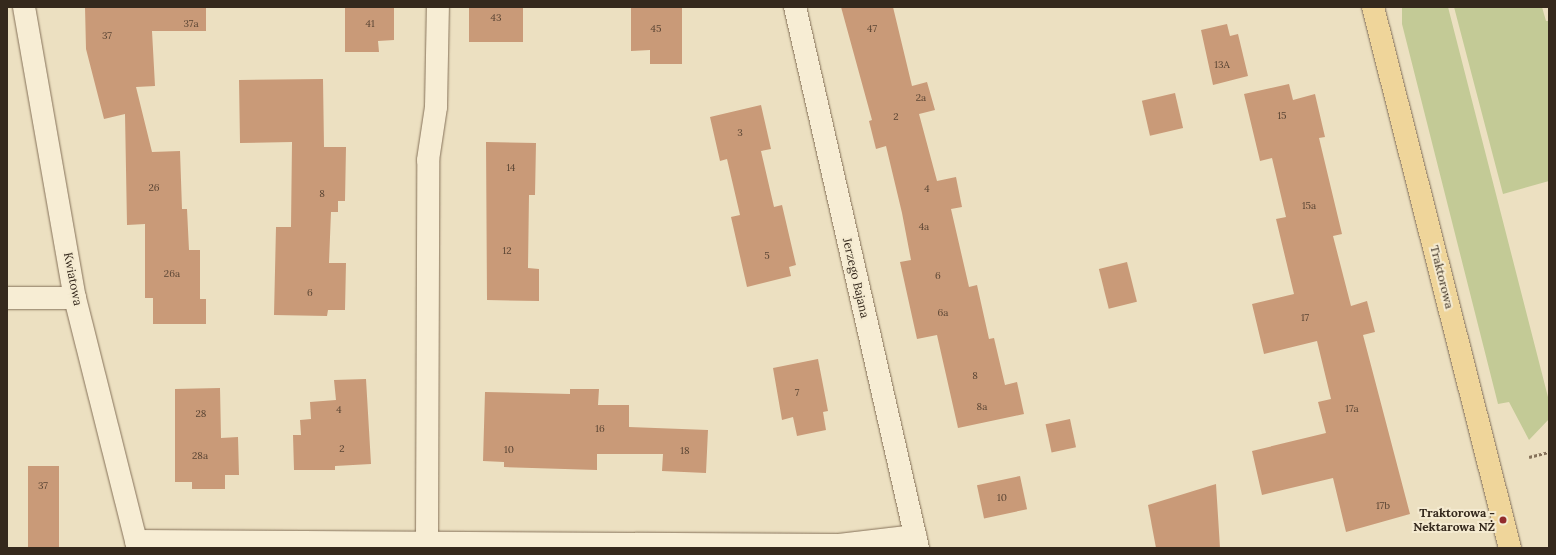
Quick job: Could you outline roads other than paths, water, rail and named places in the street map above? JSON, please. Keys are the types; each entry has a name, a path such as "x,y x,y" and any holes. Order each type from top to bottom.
{"main road":[{"name":"Traktorowa","path":"1373,7 1510,548"}],"street":[{"name":"Kwiatowa","path":"24,7 75,298 137,545"},
{"path":"427,540 428,160 436,107 438,7"},
{"name":"Jerzego Bajana","path":"795,7 916,542"},
{"path":"7,298 75,298"},
{"path":"137,545 427,540 839,545 916,542"}],"place":[{"name":"Traktorowa - Nektarowa NŻ","path":"1503,520"}]}
